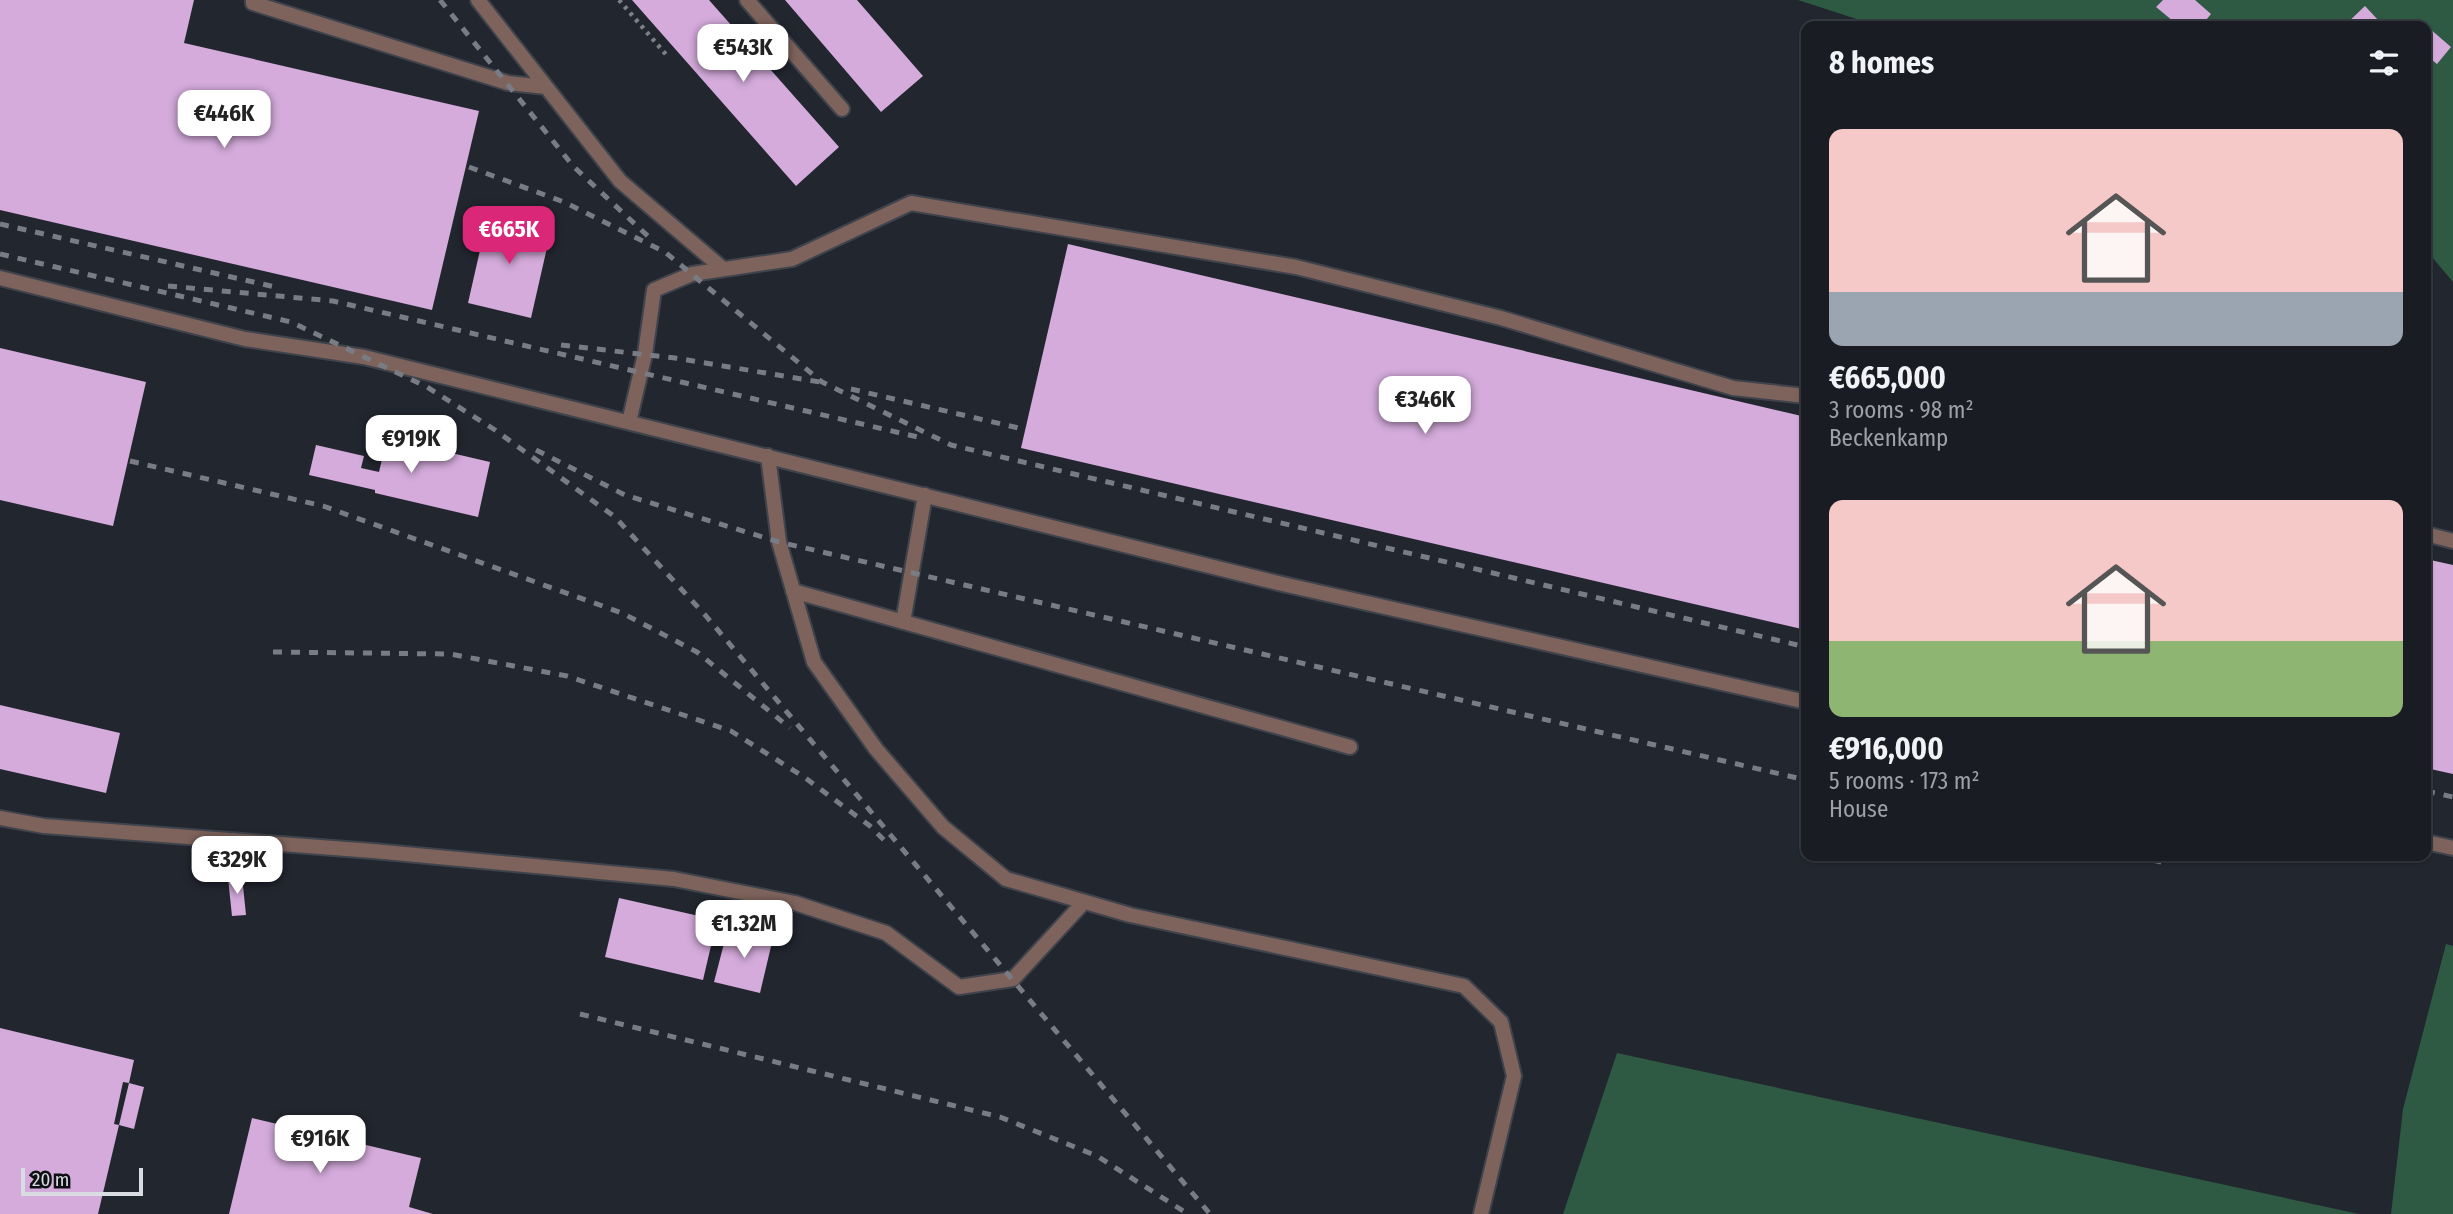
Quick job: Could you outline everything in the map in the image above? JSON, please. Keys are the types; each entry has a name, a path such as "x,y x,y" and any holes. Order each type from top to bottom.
{"street":[{"path":"253,0 253,3 508,83 546,87"},
{"path":"478,0 620,181 722,268"},
{"path":"747,0 842,109"},
{"path":"629,422 645,354 654,290 692,274 792,259 911,203 1296,267 1501,318 1733,388 1801,395"},
{"path":"0,278 245,339 364,357 1278,583 1801,701"},
{"path":"768,456 779,542 814,662 876,749 943,827 1006,879 1130,915 1464,986 1501,1022 1514,1076 1481,1214"},
{"path":"903,622 925,495"},
{"path":"2431,535 2453,541"},
{"path":"793,591 1350,747"},
{"path":"0,818 44,826 373,851 674,879 795,904 886,933 959,987 1013,979 1084,902"},
{"path":"2431,843 2453,848"}],"path":[{"path":"619,0 670,58"}],"green space":[{"path":"1798,0 2453,0 2453,282 2431,256 2431,21 1863,21"},
{"path":"2446,944 2453,946 2453,1214 2391,1214 2403,1109"},
{"path":"1617,1053 2359,1214 1563,1214"}],"building":[{"path":"0,0 194,0 184,43 479,111 432,310 0,210"},
{"path":"632,0 709,0 839,147 796,186"},
{"path":"785,0 857,0 923,76 881,112"},
{"path":"2163,0 2195,0 2211,14 2205,21 2173,21 2156,7"},
{"path":"2365,6 2379,21 2349,21"},
{"path":"2431,30 2451,47 2437,64 2431,59"},
{"path":"488,215 551,230 531,318 468,303"},
{"path":"1068,244 1801,416 1801,629 1021,448"},
{"path":"0,348 146,382 113,526 0,500"},
{"path":"387,438 490,462 478,517 309,475 316,445 364,456 361,468 379,472"},
{"path":"2431,560 2453,565 2453,774 2431,769"},
{"path":"0,705 120,733 106,793 0,769"},
{"path":"242,876 246,915 232,916 228,878"},
{"path":"619,898 717,920 703,980 605,957"},
{"path":"728,928 773,938 760,993 714,982"},
{"path":"0,1028 134,1060 129,1083 123,1082 114,1124 119,1125 98,1214 0,1214"},
{"path":"129,1083 144,1087 134,1129 119,1125"},
{"path":"252,1118 421,1158 409,1207 433,1214 229,1214"}],"railway":[{"path":"440,0 573,166 652,240"},
{"path":"469,167 564,202 665,252 822,382 951,445 1801,646"},
{"path":"0,224 275,287"},
{"path":"0,254 291,322 427,387 495,430 615,517 706,616 1210,1214"},
{"path":"168,286 333,301 922,438"},
{"path":"561,345 675,358 820,382"},
{"path":"851,389 1023,429"},
{"path":"536,450 625,495 779,542 1801,779"},
{"path":"130,461 323,506 622,613 697,652 790,728"},
{"path":"273,652 450,654 567,676 731,731 804,777 870,826 884,840"},
{"path":"2431,792 2453,797"},
{"path":"2156,861 2165,863"},
{"path":"580,1014 1000,1117 1097,1156 1188,1214"}]}
